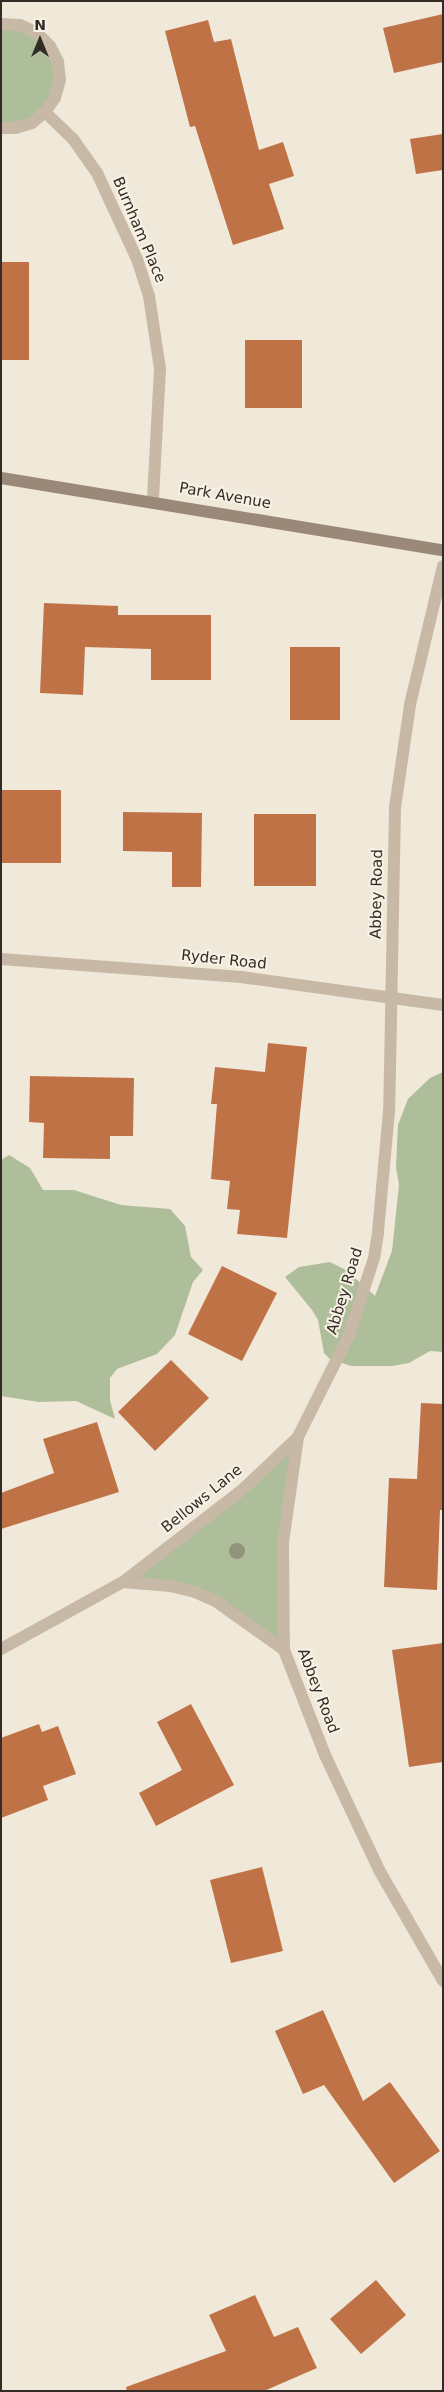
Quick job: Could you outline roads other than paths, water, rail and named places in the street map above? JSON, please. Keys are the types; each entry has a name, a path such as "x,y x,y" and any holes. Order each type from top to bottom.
{"street":[{"path":"1,24 20,25 37,33 50,46 58,62 60,80 55,98 45,112 32,123 16,128 1,128"},
{"name":"Burnham Place","path":"45,112 73,140 97,173 137,259 149,296 160,369 153,500"},
{"name":"Park Avenue","path":"1,478 153,500 443,550"},
{"name":"Abbey Road","path":"443,566 410,705 394,808 388,1141 374,1258 340,1358 298,1437 284,1543 284,1650 324,1755 379,1870 443,1981"},
{"name":"Ryder Road","path":"1,959 241,977 443,1005"},
{"name":"Bellows Lane","path":"1,1649 123,1582 242,1490 298,1437"},
{"path":"123,1582 171,1586 195,1592 217,1602 284,1650"}]}
